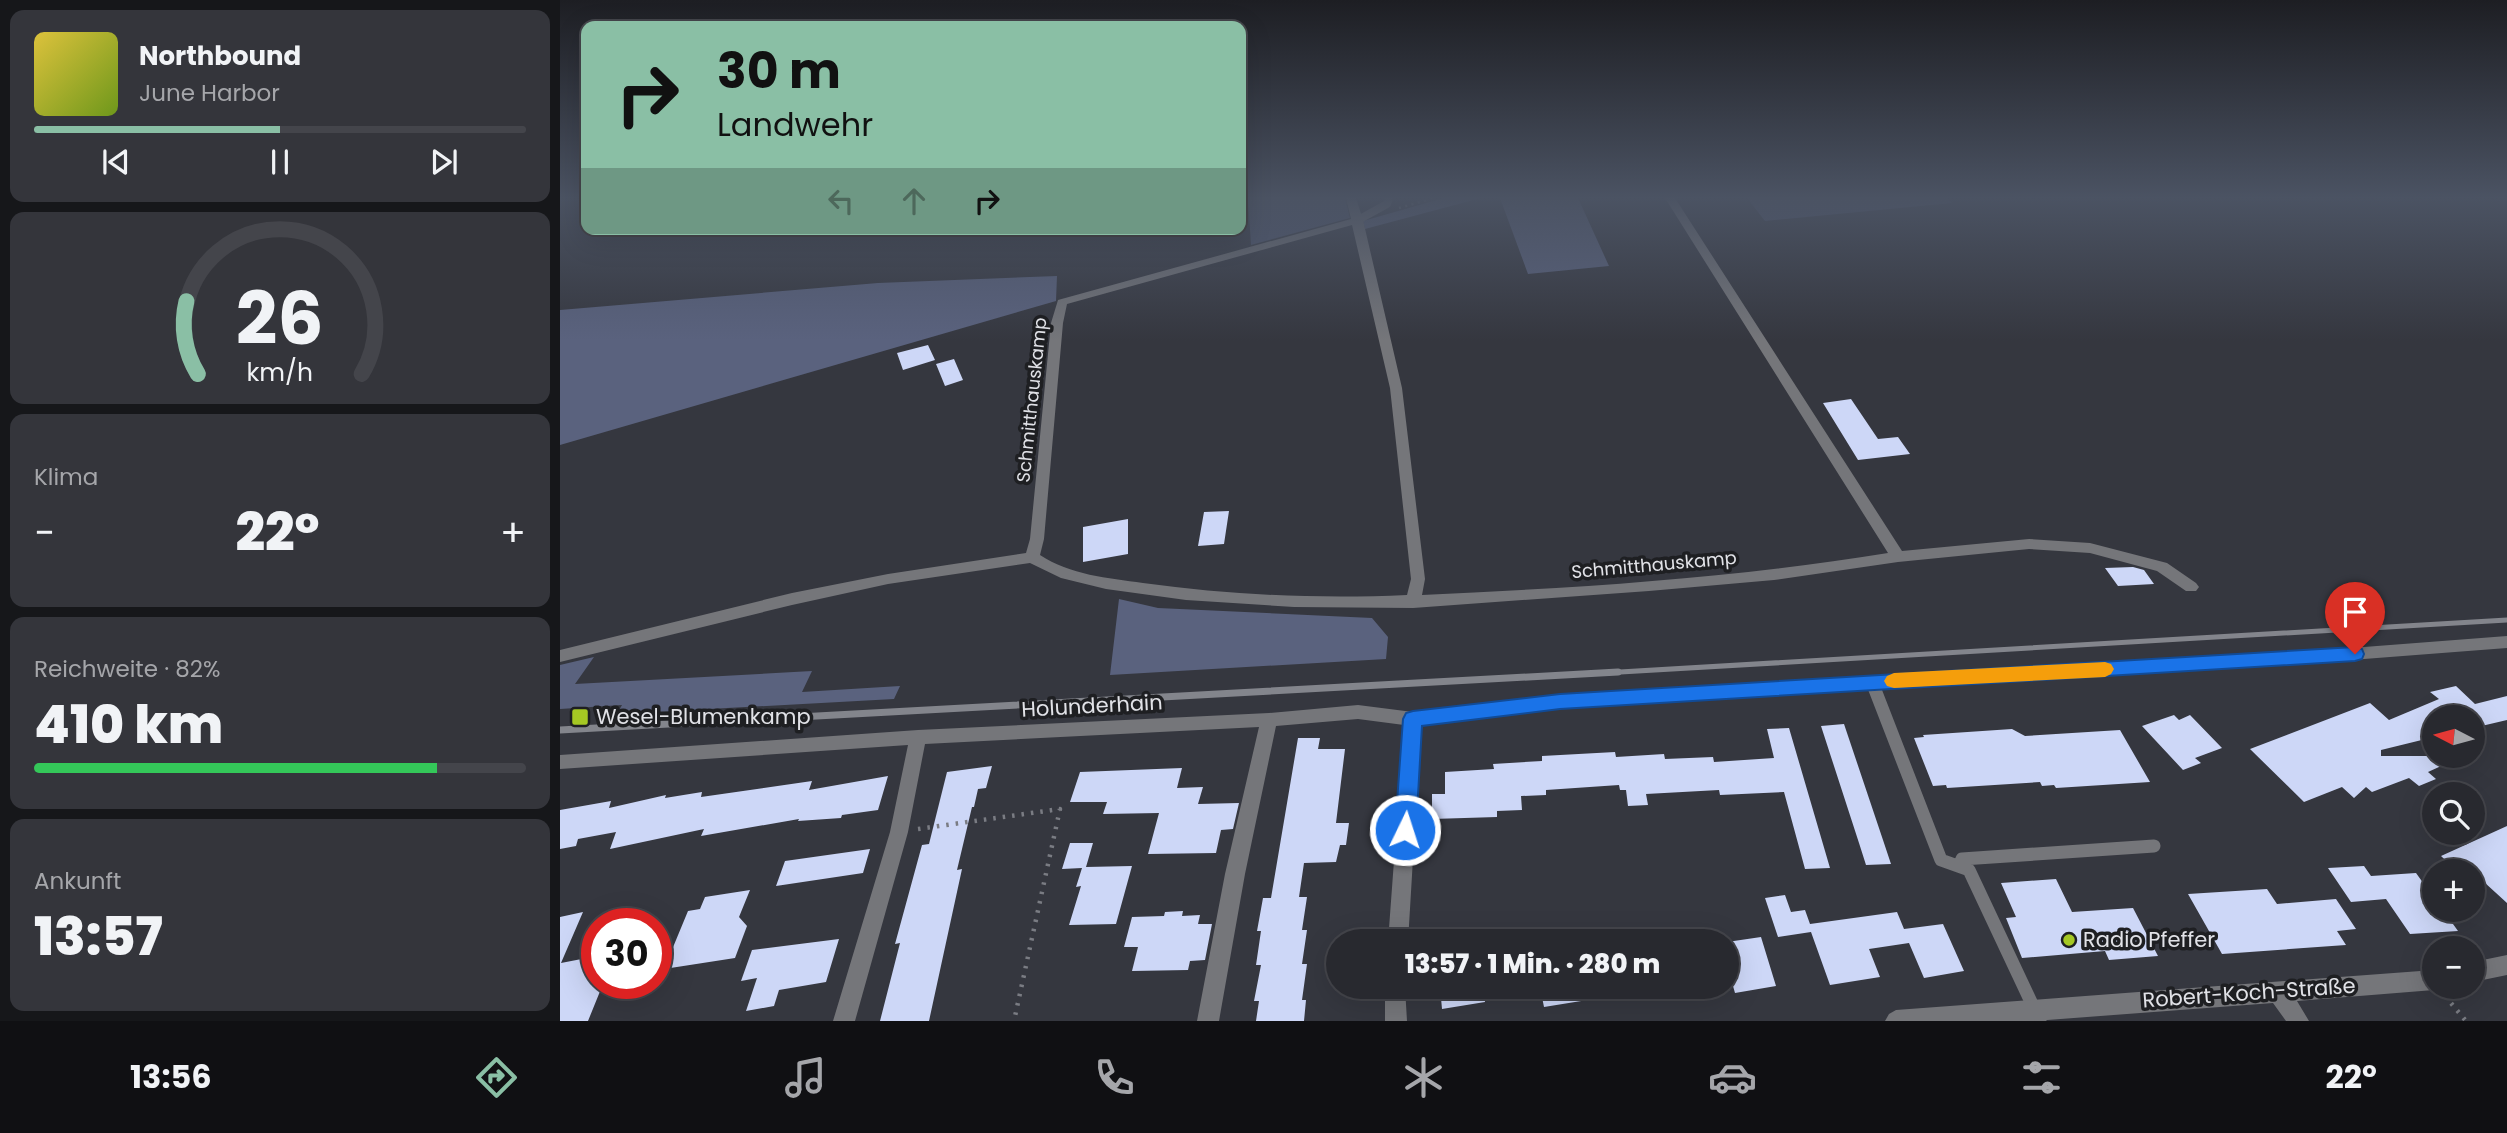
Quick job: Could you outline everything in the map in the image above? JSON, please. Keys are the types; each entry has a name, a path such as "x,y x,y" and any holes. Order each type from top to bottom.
{"street":[{"name":"Schmitthauskamp","path":"1265,246 1062,302 1057,323 1037,539 1032,557 1044,566 1069,575 1184,596 1263,602 1413,602 1656,585 1841,567 1898,557 2029,544 2090,548 2162,567 2191,587"},
{"path":"1364,246 1396,388 1418,579 1413,602"},
{"path":"1700,246 1898,557"},
{"path":"560,656 768,605 888,579 1032,557"},
{"path":"2500,643 2507,656"},
{"name":"Holunderhain","path":"560,762 918,737 1269,720 1358,712 1413,719 1560,701 2273,660 2500,643"},
{"path":"1399,929 1413,719"},
{"path":"1208,1021 1235,874 1269,720"},
{"path":"844,1021 899,832 918,737"},
{"path":"2485,970 2507,965"},
{"name":"Robert-Koch-Straße","path":"1896,1021 2038,1015 2278,990 2422,981"},
{"path":"2278,990 2298,1021"},
{"path":"1395,999 1396,1021"}],"lane":[{"path":"1872,682 1941,860 1969,870 2038,1015"},
{"path":"1959,866 1962,859 2154,846"}],"path":[{"path":"899,832 1060,809 1013,1021"},
{"path":"2447,999 2466,1021"}],"shaded area":[{"path":"1518,246 1600,246 1609,266 1528,274"},
{"path":"1057,276 1056,301 560,445 560,310 878,283"},
{"path":"1119,599 1158,608 1372,618 1388,637 1386,659 1110,675"},
{"path":"594,657 575,684 812,671 802,692 900,686 894,699 617,714 622,705 560,709 560,665"}],"building":[{"path":"928,345 935,360 903,370 897,353"},
{"path":"954,359 963,380 945,386 936,364"},
{"path":"1851,399 1878,439 1898,437 1910,454 1858,460 1823,403"},
{"path":"1229,511 1224,544 1198,546 1204,512"},
{"path":"1128,519 1128,554 1083,562 1083,527"},
{"path":"2133,567 2144,570 2154,584 2118,586 2105,568"},
{"path":"2456,686 2475,704 2507,696 2507,720 2485,725 2485,705 2425,705 2439,699 2430,692"},
{"path":"2370,703 2389,720 2422,706 2422,740 2381,750 2381,756 2422,756 2422,768 2437,768 2428,772 2436,779 2422,782 2419,786 2409,778 2372,792 2366,787 2354,798 2342,787 2304,802 2250,749"},
{"path":"2174,715 2179,720 2190,715 2222,748 2195,758 2201,763 2183,770 2142,726"},
{"path":"1844,724 1891,864 1866,865 1821,726"},
{"path":"1789,728 1830,868 1805,869 1784,792 1720,795 1719,790 1646,794 1648,805 1628,806 1626,790 1620,790 1619,785 1546,790 1546,795 1521,796 1522,810 1497,811 1497,817 1432,819 1432,794 1445,794 1445,772 1494,769 1493,764 1542,761 1542,756 1615,752 1616,757 1664,754 1665,759 1713,757 1714,762 1774,758 1767,729"},
{"path":"2012,729 2025,736 2120,730 2150,782 2056,788 2054,785 2042,786 2040,782 1947,788 1946,785 1933,786 1914,738 1924,737 1923,735"},
{"path":"1298,738 1320,738 1318,749 1345,749 1336,823 1349,823 1346,845 1340,845 1336,862 1304,863 1299,897 1307,897 1302,930 1307,930 1302,964 1307,964 1302,1000 1306,1000 1304,1021 1256,1021 1259,1001 1254,1001 1261,965 1256,965 1261,931 1257,931 1263,898 1271,898"},
{"path":"992,766 986,788 978,789 972,807 957,870 962,869 929,1021 880,1021 900,943 895,944 922,845 929,844 947,772"},
{"path":"1182,768 1177,788 1203,787 1198,804 1239,803 1233,829 1221,830 1216,853 1148,854 1159,813 1103,814 1107,802 1070,802 1080,772"},
{"path":"888,776 878,810 842,815 841,818 798,821 799,819 701,836 704,829 610,849 616,832 578,839 576,846 560,849 560,810 611,801 609,808 666,795 665,798 702,792 701,797 812,781 809,790"},
{"path":"2507,826 2507,903 2485,883 2485,859 2444,859 2441,856 2465,845 2485,845 2485,836"},
{"path":"1070,843 1093,843 1086,867 1132,866 1116,924 1069,925 1081,886 1076,887 1082,868 1062,869"},
{"path":"870,849 863,873 776,886 785,861"},
{"path":"2364,866 2371,876 2416,873 2422,881 2422,922 2452,922 2458,931 2410,934 2386,899 2351,902 2328,868"},
{"path":"2056,879 2072,912 2133,908 2158,956 2109,960 2105,951 2022,958 2006,918 2016,917 2001,883"},
{"path":"2267,889 2277,904 2336,899 2356,929 2337,931 2346,945 2222,954 2188,894"},
{"path":"750,890 739,917 747,926 735,958 672,968 672,950 688,911 700,909 705,897"},
{"path":"1785,895 1791,912 1805,910 1810,924 1897,912 1904,929 1943,924 1964,971 1924,978 1909,943 1869,949 1880,977 1830,985 1811,932 1778,937 1765,898"},
{"path":"1183,911 1182,916 1200,915 1198,924 1212,924 1205,960 1190,961 1188,970 1132,971 1138,947 1124,947 1132,917 1164,916 1165,912"},
{"path":"581,912 561,963 581,959 581,999 597,999 588,1021 560,1021 560,917"},
{"path":"1761,937 1776,986 1739,992 1739,940"},
{"path":"839,939 826,982 779,990 774,1006 746,1011 757,978 741,981 752,950"},
{"path":"1441,999 1485,999 1485,1002 1442,1009"},
{"path":"1542,999 1594,999 1544,1007"}],"railway":[{"path":"1586,674 2507,620"},
{"path":"560,730 1618,672"}],"slow traffic":[{"path":"1894,681 2105,669"}],"place":[{"name":"Wesel-Blumenkamp","path":"580,717"},
{"name":"Radio Pfeffer","path":"2069,940"}],"route":[{"path":"1405,830 1413,719 1560,701 2355,654"}]}
